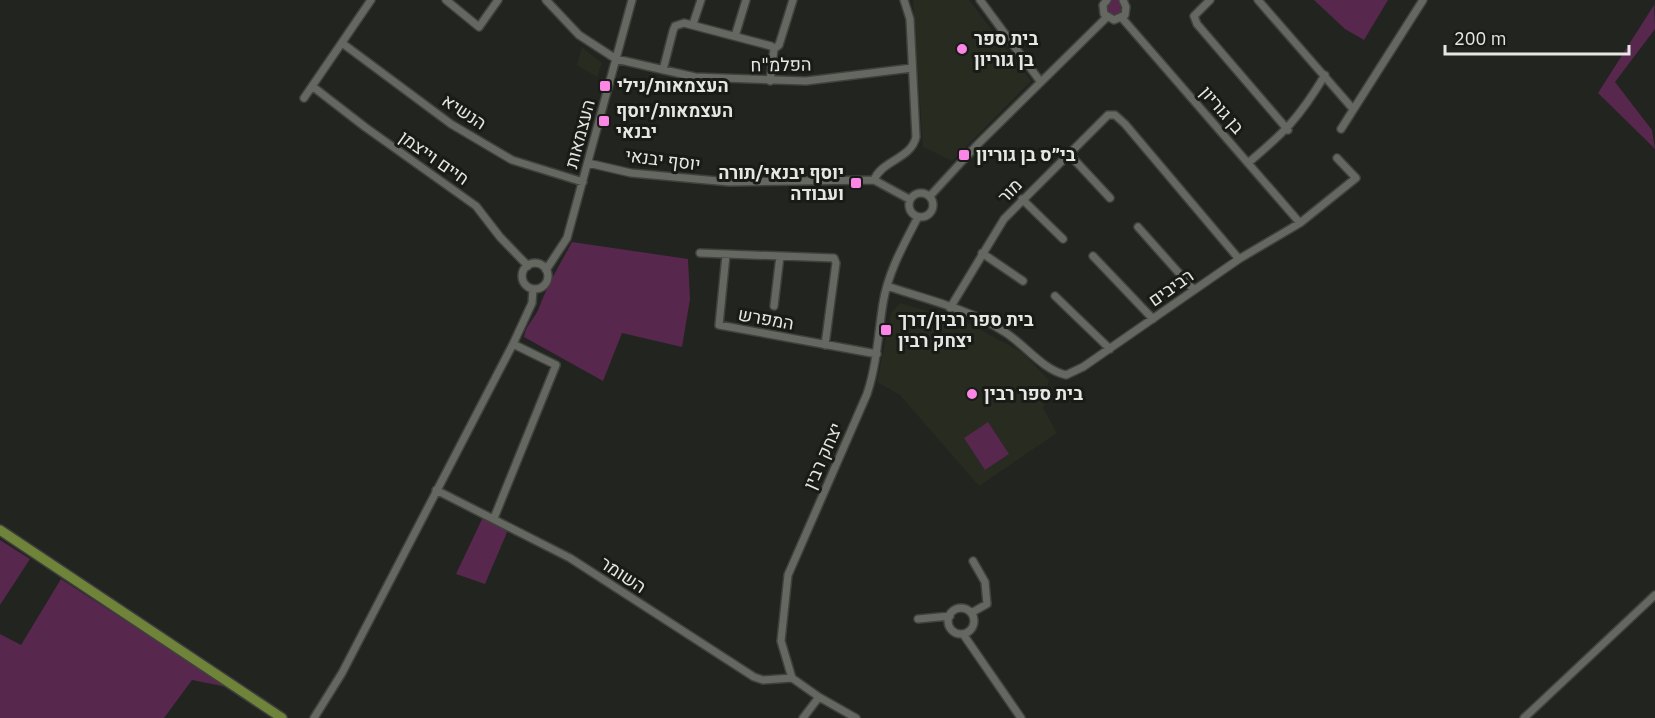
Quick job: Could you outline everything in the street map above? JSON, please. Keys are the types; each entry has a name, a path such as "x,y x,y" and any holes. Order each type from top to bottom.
{"main road":[{"path":"0,530 282,718"}],"street":[{"path":"304,98 371,0"},
{"path":"446,0 479,27 498,0"},
{"name":"הפלמ\"ח","path":"546,0 579,35 616,59 695,77 770,81 849,77 912,68"},
{"name":"העצמאות","path":"546,270 567,238 632,0"},
{"path":"693,24 701,0"},
{"path":"735,36 746,0"},
{"path":"770,81 774,49 779,45 793,0"},
{"path":"904,0 910,19 915,143 910,149 880,169 874,180 909,200"},
{"path":"980,0 1040,81"},
{"path":"1107,0 1103,10 1107,17 1114,20 1122,18 1126,11 1123,0"},
{"path":"1210,0 1194,16 1197,24 1288,130"},
{"path":"1257,0 1353,109"},
{"path":"1341,129 1423,0"},
{"path":"930,196 1040,81 1107,17"},
{"name":"בן גוריון","path":"1122,18 1300,223"},
{"path":"663,70 675,26 680,23 693,24 774,49"},
{"name":"הנשיא","path":"342,43 451,124 512,160 583,182"},
{"path":"1248,163 1288,130 1302,113 1325,75"},
{"name":"חיים וייצמן","path":"312,86 364,127 476,206 500,237 528,266"},
{"name":"מור","path":"950,308 1004,219 1108,115 1115,115 1125,124 1239,259"},
{"path":"1068,153 1110,198"},
{"name":"רביבים","path":"950,308 1004,331 1047,367 1060,374 1072,373 1239,259 1300,223 1356,178 1337,158"},
{"name":"יוסף יבנאי","path":"588,163 632,173 729,182 874,180"},
{"path":"909,200 919,192 930,196"},
{"path":"909,200 910,210 918,217 927,216 933,209 930,196"},
{"path":"1022,199 1063,239"},
{"name":"יצחק רבין","path":"792,678 781,641 788,575 867,394 877,354 887,286 902,246 918,217"},
{"path":"1138,227 1194,290"},
{"path":"700,253 834,258 836,263 825,345"},
{"path":"982,253 1023,281"},
{"name":"המפרש","path":"726,255 718,325 877,354"},
{"path":"774,306 780,256"},
{"path":"1093,256 1153,319"},
{"path":"536,264 546,270 547,278 544,285 533,289 526,286 523,272 528,266 536,264"},
{"path":"887,286 950,308"},
{"path":"314,718 342,673 513,344 532,303 533,289"},
{"path":"1055,296 1110,349"},
{"path":"494,518 556,365 513,344"},
{"name":"השומר","path":"436,490 570,558 754,677 763,680 792,678"},
{"path":"918,619 950,616 960,609 971,613 987,604 985,582 973,561"},
{"path":"1524,718 1655,595"},
{"path":"963,634 974,624 971,613"},
{"path":"950,616 949,623 952,630 963,634 1021,718"},
{"path":"792,678 819,697 856,718"},
{"path":"803,718 819,697"}],"shaded area":[{"path":"1115,-1 1121,2 1124,8 1121,14 1115,17 1109,14 1106,8 1109,2"},
{"name":"בית ספר בן גוריון","path":"913,0 969,0 1031,81 952,161 923,147"},
{"path":"1314,0 1388,0 1364,40 1345,29"},
{"path":"1654,0 1655,29 1615,82 1652,130 1655,149 1598,93 1654,5"},
{"path":"582,47 602,63 597,77 577,65"},
{"path":"572,242 688,259 690,299 682,347 622,333 603,381 524,337 526,329"},
{"name":"בית ספר רבין","path":"900,303 966,322 1023,353 1049,380 1043,408 1057,433 979,486 900,395 877,382 891,313"},
{"path":"988,422 1009,454 985,470 964,438"},
{"path":"483,517 508,530 485,584 456,574"},
{"path":"0,540 30,559 0,605"},
{"path":"61,579 232,688 192,680 164,718 0,718 0,634 21,645"}],"place":[{"name":"בית ספר בן גוריון","path":"962,49"},
{"name":"העצמאות/נילי","path":"605,86"},
{"name":"העצמאות/יוסף יבנאי","path":"604,121"},
{"name":"בי״ס בן גוריון","path":"964,155"},
{"name":"יוסף יבנאי/תורה ועבודה","path":"856,183"},
{"name":"בית ספר רבין/דרך יצחק רבין","path":"886,330"},
{"name":"בית ספר רבין","path":"972,394"}]}
